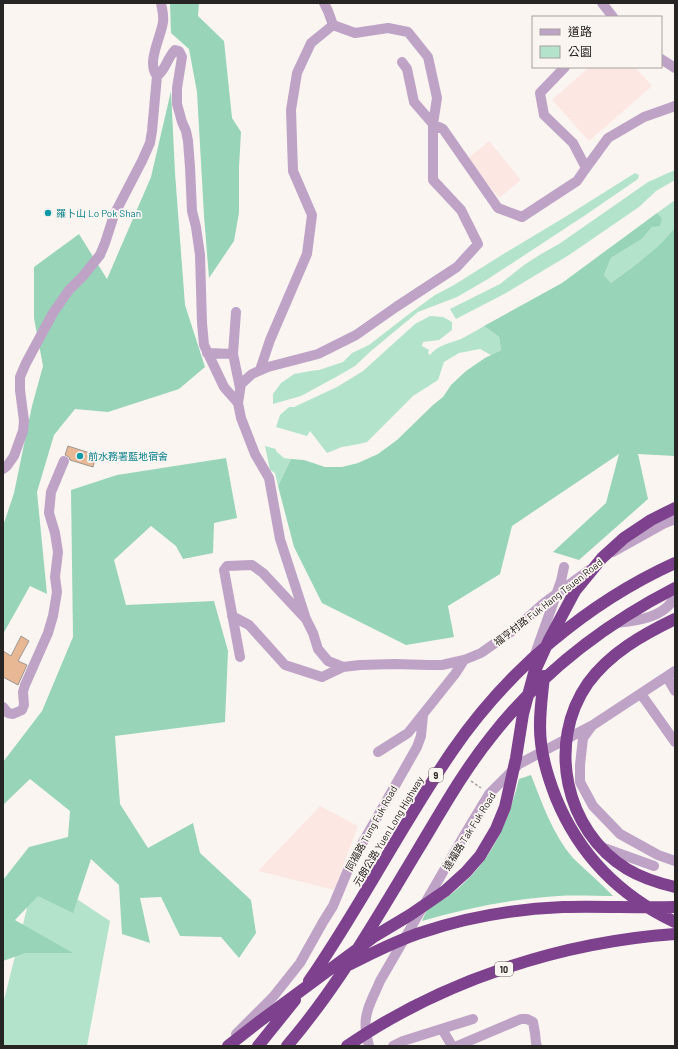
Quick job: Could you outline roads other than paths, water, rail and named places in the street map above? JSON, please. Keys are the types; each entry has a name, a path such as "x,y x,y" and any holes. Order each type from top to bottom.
{"highway":[{"path":"228,1046 260,1020 375,936 410,915 445,891 466,872 480,856 496,829 505,807 516,758 523,714 534,673 549,640 575,591 602,558 624,538 651,520 675,508"},
{"name":"元朗公路 Yuen Long Highway","path":"258,1046 292,1004 326,957 436,775 467,730 498,693 537,654 578,621 613,596 675,563"},
{"name":"9","path":"287,1046 346,968 449,797 472,762 491,737 548,675 581,647 614,623 675,588"},
{"path":"675,619 628,645 609,660 594,676 583,692 571,718 566,738 565,766 568,787 578,814 588,832 600,847 618,862 635,873 653,881 675,887"},
{"path":"549,640 544,674 540,735 546,771 560,807 582,846 600,868 621,888 638,901 675,922"},
{"path":"313,982 404,939 437,927 472,918 507,912 561,907 675,907"},
{"name":"10","path":"347,1046 387,1021 432,998 476,979 516,965 571,950 604,943 675,934"}],"street":[{"path":"157,76 154,73 152,63 163,22 161,3"},
{"path":"602,3 611,16"},
{"path":"328,6 333,25"},
{"path":"333,25 355,33 388,28 408,32 428,57 437,98 433,124 433,180 461,210 478,244 457,267 356,335 318,354 260,370 252,374 241,384 238,403 241,418 255,454 269,478 280,539 306,619 313,633 318,649 328,661 343,667"},
{"path":"260,370 270,340 307,254 312,215 293,171 291,110 297,72 311,43 333,25"},
{"path":"3,469 14,456 23,431 24,421 20,377 53,313 69,290 100,255 114,215 150,143 157,76 160,74 171,54 175,50 179,51 182,57 177,88 178,104 188,141 192,211 200,255 204,345 224,387 238,403"},
{"path":"662,61 675,68"},
{"path":"402,62 407,69 414,102 433,124 443,129 498,208 522,217 577,181 608,138 644,117 675,106"},
{"path":"564,68 540,93 544,115 573,144 586,168"},
{"path":"236,312 232,354 240,388"},
{"path":"208,354 232,354"},
{"path":"3,708 8,713 13,714 22,710 24,705 23,692 25,685 48,633 53,616 57,592 55,577 58,552 55,533 49,512 50,492 64,461"},
{"name":"福亨村路 Fuk Hang Tsuen Road","path":"343,667 395,664 442,665 464,660 480,653 515,629 544,603 616,550 675,519"},
{"path":"240,657 224,570 227,566 252,565 263,573 306,619"},
{"path":"523,714 530,671 564,567"},
{"path":"614,623 636,621 653,615 664,609 673,601 675,595"},
{"path":"232,616 249,624 285,665 322,677 343,667"},
{"path":"378,752 408,733 455,674 464,660"},
{"path":"671,674 675,691"},
{"name":"達福路 Tak Fuk Road","path":"369,1046 366,1029 366,1016 380,981 489,794 519,764 593,725 671,674"},
{"path":"641,694 675,742"},
{"name":"同福路 Tung Fuk Road","path":"224,1046 273,997 300,963 333,906 350,865 417,747 421,736 423,715"},
{"path":"593,725 583,738 580,765 580,782 592,806 620,834 658,855 675,861"},
{"path":"600,847 654,866"},
{"path":"393,1046 403,1041 442,1029 469,1018"},
{"path":"458,1046 521,1019 527,1018 533,1022 536,1032 537,1046"},
{"path":"442,1029 452,1046"}],"place":[{"name":"羅卜山 Lo Pok Shan","path":"48,213"},
{"name":"前水務署藍地宿舍","path":"80,456"}]}
